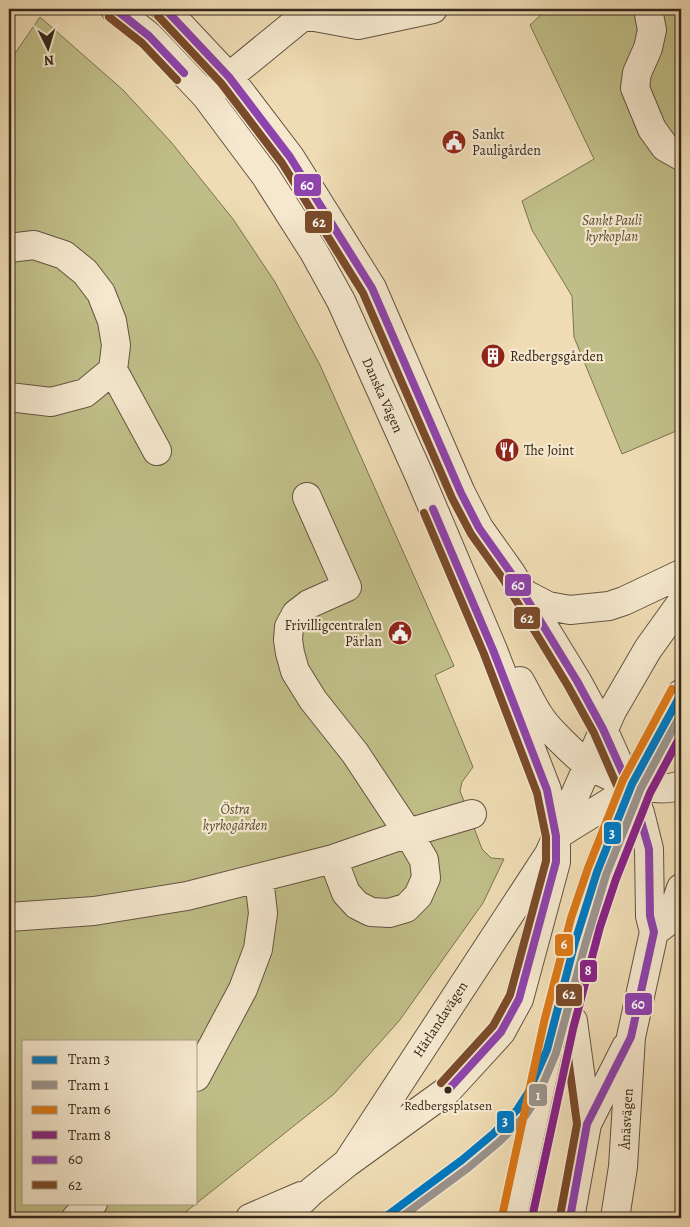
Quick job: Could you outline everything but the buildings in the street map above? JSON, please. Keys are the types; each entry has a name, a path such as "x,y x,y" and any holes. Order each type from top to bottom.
{"street":[{"name":"Danska Vägen","path":"115,9 149,36 206,96 284,202 341,301 415,466 493,650 547,790 556,836"},
{"path":"165,9 229,76 290,157 372,288 460,493 479,528 523,593 577,681 636,792 649,849 650,916 654,932 670,920 681,888"},
{"path":"206,96 308,12 358,25 433,9"},
{"path":"648,9 646,9 652,30 648,48 637,74 635,88 640,105 664,147 681,156"},
{"path":"9,248 34,245 64,255 85,272 101,293 112,321 116,345 113,370 157,451"},
{"path":"9,397 51,402 59,400 85,393 113,370"},
{"path":"308,497 347,587 309,604 296,614 289,627 288,640 295,671 313,700 355,753 408,833 424,860 426,878 418,896 406,908 389,913 371,912 357,905 346,893 333,859"},
{"path":"523,593 548,606 570,610 609,606 624,601 681,574"},
{"name":"Härlandavägen","path":"284,1218 312,1191 347,1163 549,854 603,728 636,668 681,603"},
{"path":"493,650 513,669 541,719 575,754 588,764 636,792"},
{"path":"512,1218 554,1024 575,942 597,872 681,694"},
{"path":"530,1218 585,970 620,860 636,792 681,729"},
{"path":"347,1163 448,1090 500,1032 519,999 556,862 556,836 582,818 636,792 681,785"},
{"path":"9,917 94,911 187,896 333,859 408,833 472,814"},
{"path":"198,1073 243,988 258,949 263,913 259,878"},
{"name":"Ånäsvägen","path":"615,1218 623,1167 631,1037 654,932"},
{"path":"573,1021 587,1124"},
{"path":"570,1218 587,1124 631,1037"},
{"name":"Härlandavägen","path":"250,1218 312,1191"},
{"path":"76,1218 92,1204"}],"green space":[{"name":"Sankt Pauli kyrkoplan","path":"547,9 681,9 681,429 622,454 574,337 572,296 532,230 522,201 594,159 530,25"},
{"name":"Östra kyrkogården","path":"40,17 123,90 171,142 233,219 275,282 320,365 454,666 435,675 473,767 462,782 460,791 482,849 491,858 504,859 483,903 399,1021 334,1094 198,1202 198,1040 22,1040 22,1204 196,1204 178,1218 9,1218 9,62"}],"tram line":[{"name":"6","path":"502,1216 544,1022 571,918 588,868 623,780 672,689"},
{"name":"3","path":"384,1218 462,1160 493,1134 517,1110 528,1093 547,1050 575,942 597,872 632,784 681,694"},
{"name":"1","path":"400,1218 468,1168 499,1142 525,1116 537,1098 556,1053 606,875 641,788 681,714"},
{"name":"8","path":"532,1218 573,1029 600,927 616,879 650,793 681,735"}],"transit line":[{"name":"60","path":"115,9 149,36 184,73"},
{"name":"60","path":"165,9 229,77 290,157 372,288 461,493 479,528 511,573 577,681 603,729 635,800 649,849 650,916 654,932 631,1037 587,1124 570,1218"},
{"name":"62","path":"158,16 221,83 282,163 363,293 452,498 471,534 503,579 568,686 594,733 629,813 588,924 563,1020 577,1124 560,1216"},
{"name":"62","path":"109,17 142,43 177,80"},
{"name":"60","path":"433,509 493,650 547,790 556,836 556,862 519,999 501,1032 448,1090"},
{"name":"62","path":"424,513 484,654 537,793 546,837 546,861 510,995 493,1026 441,1083"}],"place":[{"name":"Sankt Pauligården","path":"454,142"},
{"name":"Redbergsgården","path":"493,356"},
{"name":"The Joint","path":"507,450"},
{"name":"Frivilligcentralen Pärlan","path":"400,633"},
{"name":"Redbergsplatsen","path":"448,1090"}]}
